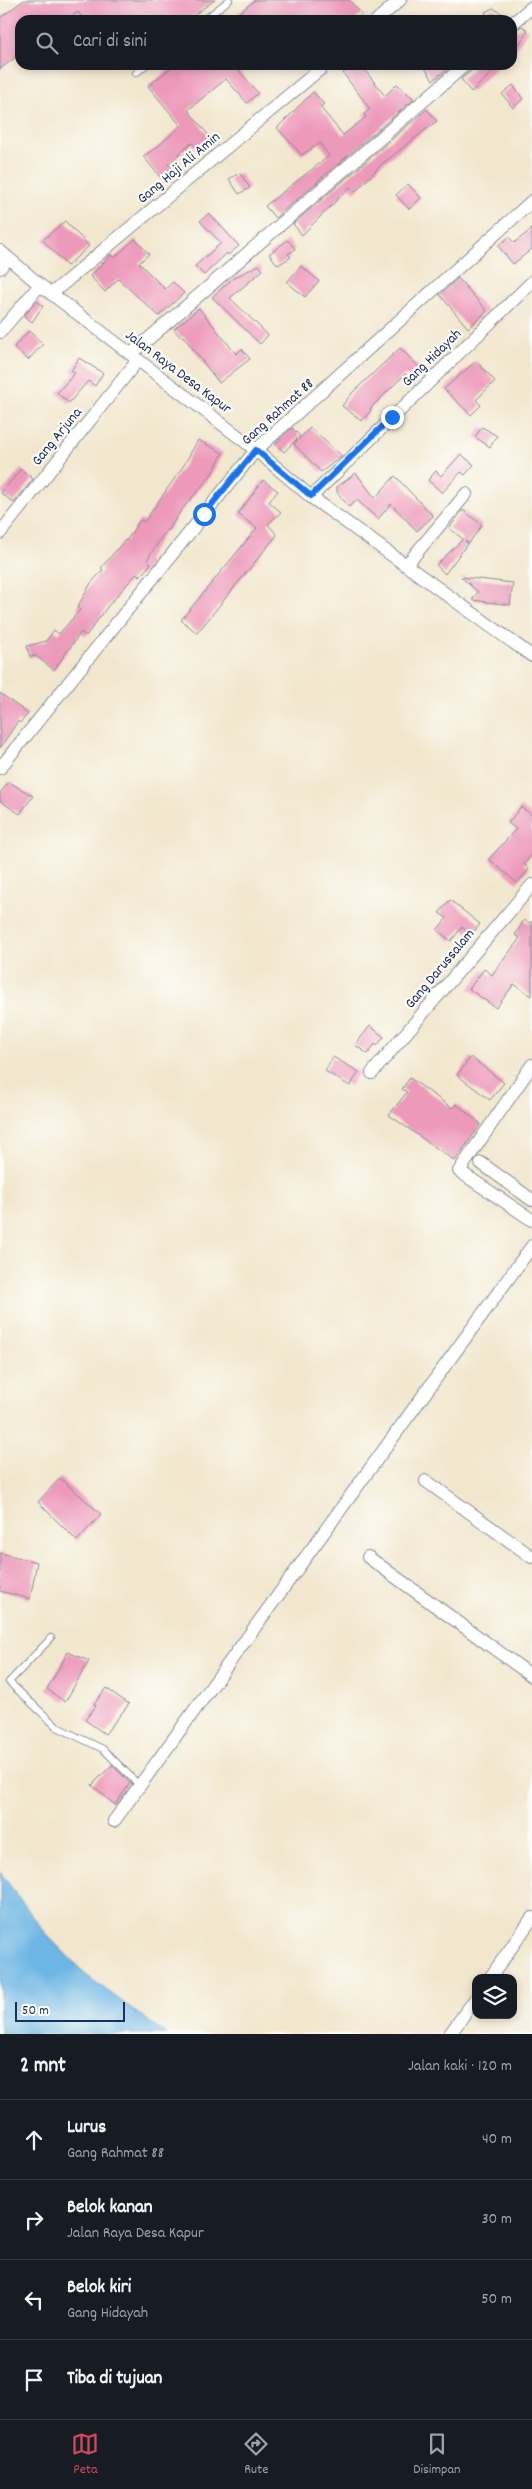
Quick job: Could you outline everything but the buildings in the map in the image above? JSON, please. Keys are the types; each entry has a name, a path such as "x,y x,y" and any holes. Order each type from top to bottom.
{"street":[{"path":"383,15 400,0"},
{"path":"517,20 532,7"},
{"name":"Gang Haji Ali Amin","path":"51,294 319,70"},
{"name":"Gang Arjuna","path":"0,533 135,357 459,70"},
{"name":"Gang Rahmat 88","path":"0,768 256,450 532,201"},
{"name":"Jalan Raya Desa Kapur","path":"3,259 40,285 256,450 311,496 532,656"},
{"name":"Gang Hidayah","path":"311,496 532,282"},
{"path":"0,332 40,285"},
{"path":"406,564 466,494"},
{"name":"Gang Darussalam","path":"372,1073 532,885"},
{"path":"532,1066 459,1172 532,1220"},
{"path":"481,1163 532,1200"},
{"path":"114,1821 532,1246"},
{"path":"426,1481 532,1557"},
{"path":"368,1556 532,1676"},
{"path":"493,1974 532,1918"},
{"path":"450,2034 472,2004"}],"lane":[{"path":"210,15 229,0"},
{"path":"136,73 140,70"},
{"path":"51,1638 9,1682 57,1727 103,1749 140,1786"}],"water":[{"path":"0,1872 46,1934 86,1975 166,2034 0,2034"}],"route":[{"path":"204,514 256,450 311,496 392,417"}]}
